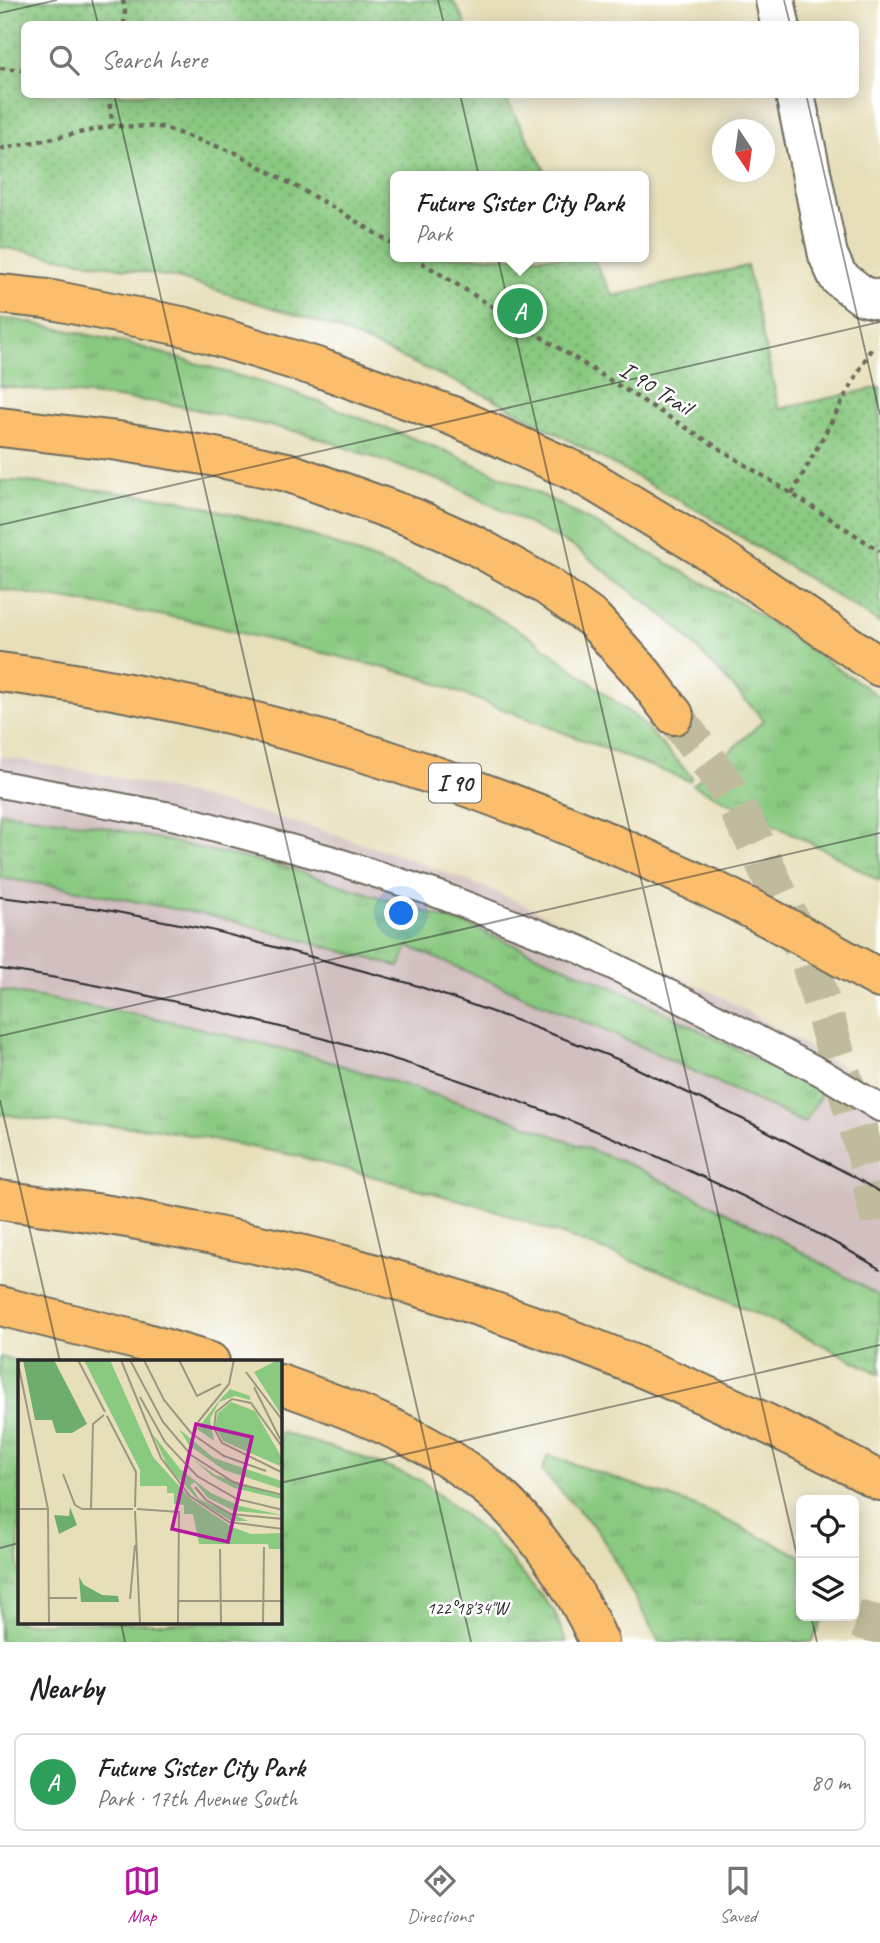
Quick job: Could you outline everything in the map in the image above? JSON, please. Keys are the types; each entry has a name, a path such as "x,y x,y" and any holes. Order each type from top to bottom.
{"highway":[{"path":"0,294 47,299 186,327 320,368 453,416 580,474 717,556 880,667"},
{"path":"0,427 118,441 287,472 476,545 547,586 593,619 643,674 674,715"},
{"name":"I 90","path":"0,672 130,694 245,720 358,751 470,788 580,831 688,878 880,979"},
{"path":"0,1200 117,1216 237,1240 356,1269 473,1304 588,1345 701,1392 811,1444 880,1481"},
{"path":"0,1306 203,1360"},
{"path":"282,1385 346,1408 401,1433 432,1448 481,1481 536,1538 589,1617 599,1642"}],"street":[{"path":"775,0 779,21"},
{"path":"796,98 828,255 838,277 863,296 880,300"}],"lane":[{"path":"0,784 176,817 330,859 440,895 579,949 824,1074 880,1108"}],"path":[{"path":"123,0 124,21"},
{"path":"0,68 21,70"},
{"path":"109,98 113,126"},
{"path":"0,149 113,126 161,127 236,153 390,242"},
{"name":"I 90 Trail","path":"420,262 880,551"},
{"path":"792,494 871,348"}],"shaded area":[{"path":"0,756 169,789 305,825 404,857 492,890 720,996 880,1088 880,1374 681,1279 492,1209 298,1156 152,1128 70,1124 0,1114"}],"green space":[{"path":"0,0 453,0 464,21 21,21 21,98 506,98 545,171 390,171 390,262 595,262 613,296 747,266 779,409 880,387 880,623 699,511 492,398 328,325 177,278 0,247"},
{"path":"0,319 17,320 127,343 288,390 448,452 548,498 741,603 880,697 880,881 823,849 693,785 764,720 674,624 574,547 452,485 307,434 166,403 0,386"},
{"path":"0,481 176,499 310,535 442,586 534,639 639,720 692,777 689,781 414,675 184,619 0,589"},
{"path":"0,812 95,825 284,867 470,926 633,996 822,1093 804,1123 642,1047 408,946 400,967 225,919 68,888 0,878"},
{"path":"0,990 170,1021 308,1055 503,1116 633,1166 766,1232 880,1296 880,1374 681,1279 492,1209 298,1156 152,1128 70,1124 0,1114"},
{"path":"0,1357 18,1361 18,1624 282,1624 282,1433 356,1455 422,1481 493,1539 554,1611 566,1642 0,1642"},
{"path":"548,1455 698,1507 796,1554 796,1621 822,1621 812,1642 659,1642 600,1533 542,1471"}],"tunnel":[{"path":"674,715 722,780 755,842 810,964 866,1156 880,1225"},
{"path":"870,1642 880,1602"}],"tram line":[{"path":"0,897 101,909 211,930 412,984 617,1059 757,1126 880,1192"},
{"path":"0,969 125,991 249,1019 366,1051 481,1088 595,1130 707,1179 817,1233 880,1269"}],"place":[{"name":"Future Sister City Park","path":"520,311"}]}
